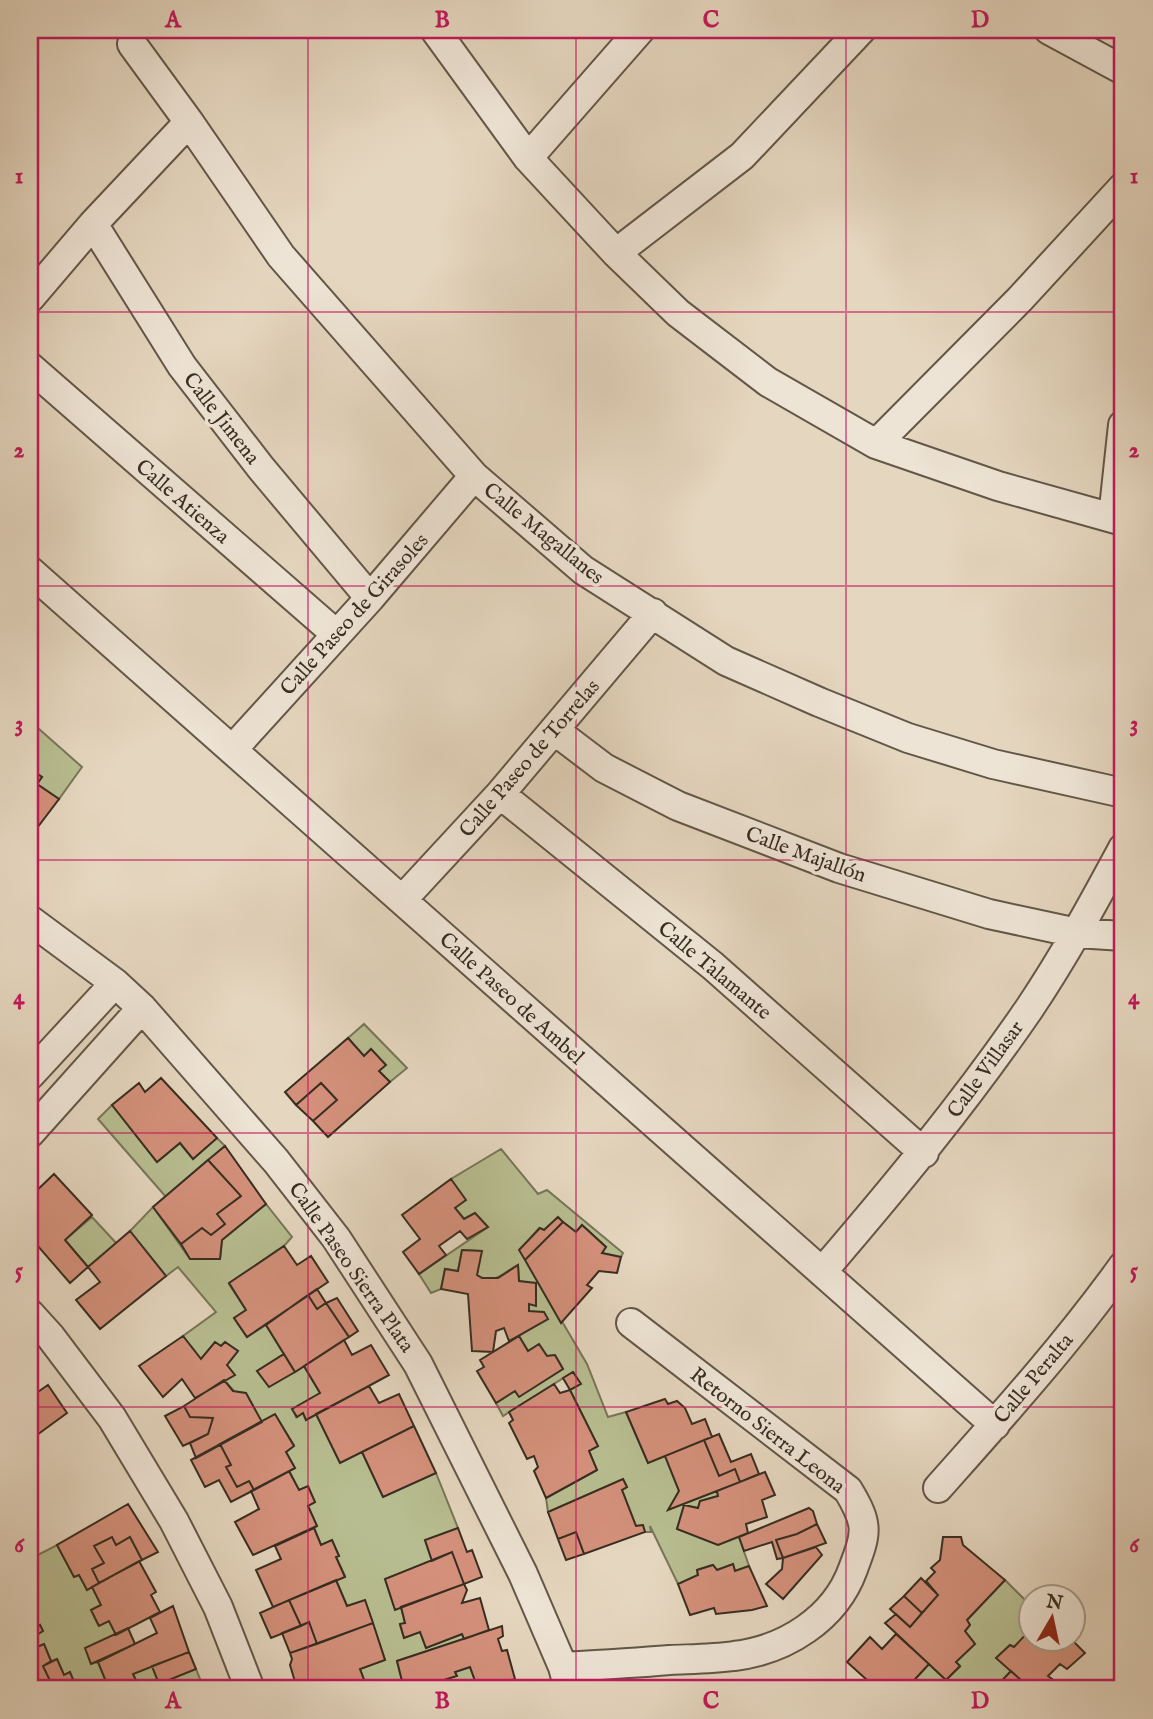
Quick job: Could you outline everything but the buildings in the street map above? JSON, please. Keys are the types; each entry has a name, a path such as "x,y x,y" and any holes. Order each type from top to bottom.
{"street":[{"path":"435,30 528,158 616,253 678,313 768,382 876,444 998,486 1118,520 1123,425"},
{"path":"528,158 640,30"},
{"path":"616,253 742,156 861,30"},
{"path":"1049,30 1123,70"},
{"name":"Calle Magallanes","path":"132,44 281,256 474,476 583,570 726,661 819,702 908,738 993,764 1123,793"},
{"path":"30,298 93,224 189,122"},
{"path":"876,444 1020,299 1123,187"},
{"name":"Calle Jimena","path":"93,224 182,366 261,468 370,598"},
{"name":"Calle Atienza","path":"30,367 336,634"},
{"name":"Calle Paseo de Girasoles","path":"232,750 370,598 474,476"},
{"name":"Calle Paseo de Ambel","path":"30,570 995,1425"},
{"name":"Calle Paseo de Torrelas","path":"402,900 500,794 653,613"},
{"name":"Calle Majallón","path":"554,730 604,768 678,806 839,868 976,910 1077,933 1123,936"},
{"name":"Calle Talamante","path":"500,794 713,966 924,1153"},
{"name":"Calle Villasar","path":"822,1272 924,1153 1030,1008 1077,933 1123,848"},
{"name":"Calle Paseo Sierra Plata","path":"30,920 115,983 142,1008 276,1161 336,1238 418,1364 523,1574 566,1678"},
{"path":"30,1075 115,983"},
{"path":"30,1133 142,1008"},
{"name":"Calle Peralta","path":"938,1488 995,1425 1123,1266"},
{"path":"30,1314 112,1418 174,1521 218,1607 250,1689"},
{"name":"Retorno Sierra Leona","path":"566,1678 736,1656 775,1647 815,1623 838,1599 851,1574 864,1538 862,1513 848,1490 631,1323"}],"green space":[{"path":"30,721 82,767 59,799 37,784 42,777 30,769"},
{"path":"364,1024 407,1068 390,1082 379,1071 385,1065 371,1049 364,1056 348,1038"},
{"path":"112,1105 157,1162 180,1143 193,1159 217,1138 225,1146 166,1197 98,1119"},
{"path":"501,1149 538,1194 547,1190 623,1253 621,1257 602,1253 606,1247 582,1225 576,1232 558,1218 544,1230 539,1228 520,1250 587,1364 608,1417 626,1412 648,1463 665,1456 679,1491 669,1509 717,1491 718,1496 700,1501 698,1508 684,1506 677,1529 718,1545 739,1537 749,1566 735,1571 733,1564 717,1570 713,1565 697,1570 698,1575 678,1584 650,1526 651,1532 645,1532 642,1525 636,1526 622,1490 627,1487 623,1479 548,1512 546,1498 597,1470 589,1451 598,1446 570,1390 580,1384 573,1372 503,1416 496,1403 515,1391 519,1396 563,1369 555,1355 547,1356 539,1344 528,1351 519,1336 547,1319 529,1311 529,1304 535,1305 535,1284 519,1281 518,1265 494,1279 477,1275 481,1251 462,1250 458,1271 445,1269 441,1289 431,1293 419,1274 488,1227 475,1213 464,1219 455,1208 451,1179"},
{"path":"266,1204 292,1237 284,1246 229,1284 246,1310 234,1318 247,1337 266,1325 284,1354 257,1371 269,1386 304,1366 320,1393 293,1409 296,1417 303,1413 306,1420 316,1414 340,1463 362,1452 383,1497 436,1473 458,1528 425,1540 432,1561 385,1579 395,1609 401,1607 405,1623 400,1625 404,1638 420,1632 426,1648 462,1634 464,1639 397,1661 404,1689 371,1689 369,1684 366,1685 360,1669 385,1660 365,1601 347,1606 336,1580 345,1576 336,1557 339,1556 332,1540 321,1545 314,1528 317,1526 308,1506 315,1502 308,1487 299,1490 289,1471 295,1468 286,1452 294,1445 275,1415 262,1422 224,1380 234,1375 227,1365 238,1351 225,1342 221,1346 215,1342 201,1359 183,1336 216,1312 178,1267 166,1276 130,1231 153,1207 190,1259 220,1259 222,1240"},
{"path":"92,1217 117,1244 88,1267 65,1240"},
{"path":"57,1545 74,1577 79,1575 87,1589 92,1587 101,1605 91,1610 98,1625 109,1621 116,1635 86,1649 91,1664 98,1662 109,1689 77,1689 70,1673 64,1675 57,1659 51,1661 44,1644 30,1650 30,1639 43,1631 40,1625 33,1629 30,1623 30,1562 35,1570 30,1559"},
{"path":"1005,1580 1016,1591 1016,1646 1010,1645 997,1657 1011,1671 994,1689 985,1681 977,1689 906,1689 929,1664 946,1680 960,1667 956,1662 975,1644 965,1631 970,1625 967,1620"},
{"path":"152,1666 159,1684 196,1669 204,1689 127,1689 138,1685 133,1674"},
{"path":"470,1667 478,1689 414,1689 456,1676 455,1672"}]}
